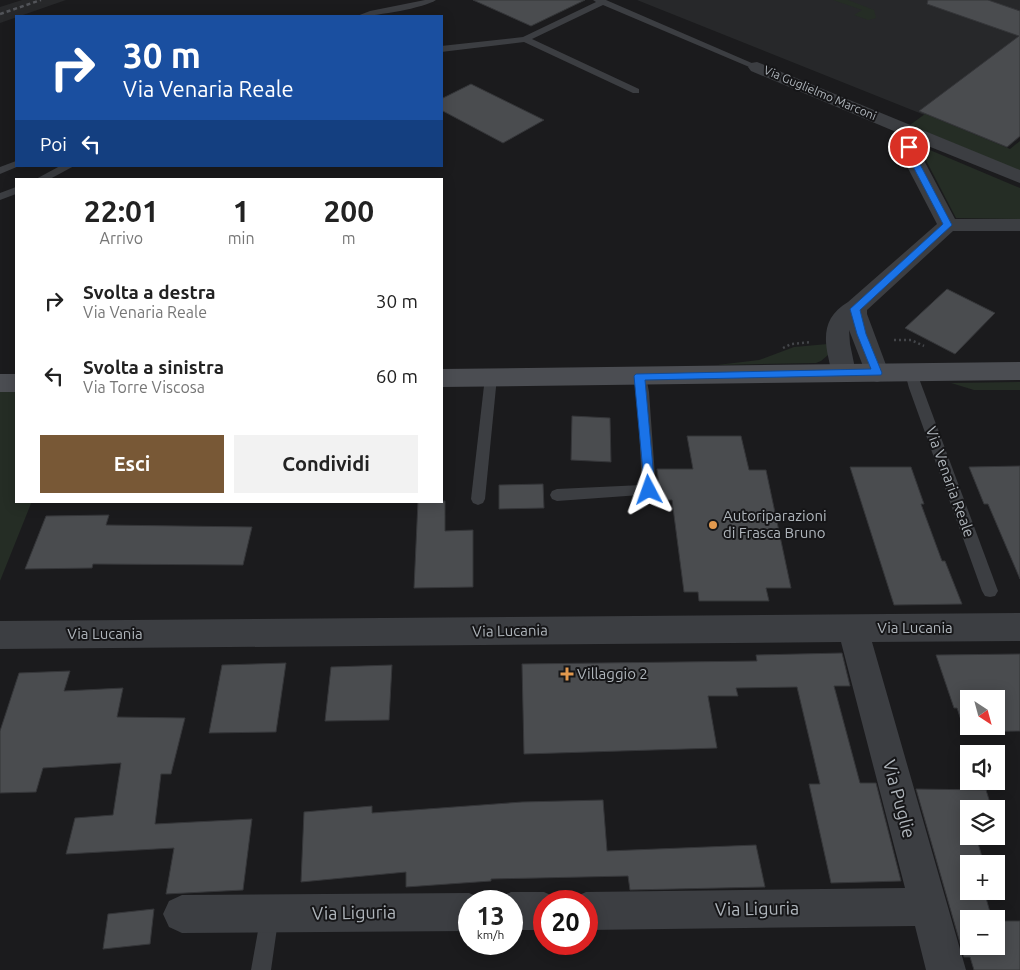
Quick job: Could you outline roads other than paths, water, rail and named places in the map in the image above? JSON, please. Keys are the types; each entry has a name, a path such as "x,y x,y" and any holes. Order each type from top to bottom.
{"street":[{"name":"Via Guglielmo Marconi","path":"757,67 1020,178"},
{"path":"921,136 911,144 909,150 948,225"},
{"path":"844,373 837,326 842,316 856,307 948,225 1020,225"},
{"path":"856,307 855,314 877,373"},
{"path":"443,378 1020,371"},
{"path":"0,383 15,382"},
{"name":"Via Lucania","path":"0,635 1020,627"},
{"name":"Via Puglie","path":"853,629 946,970"},
{"name":"Via Liguria","path":"598,910 929,908"},
{"name":"Via Liguria","path":"182,914 458,912"}],"lane":[{"path":"372,12 378,0"},
{"path":"364,15 372,12 417,6 432,0"},
{"path":"443,50 525,39 600,1 757,67"},
{"path":"525,39 636,91"},
{"path":"0,171 15,164"},
{"path":"43,178 67,167"},
{"path":"0,197 15,190"},
{"name":"Via Venaria Reale","path":"911,373 990,591"},
{"path":"557,495 649,490 643,392 640,376"},
{"path":"478,499 491,377"},
{"path":"261,970 270,913"}],"railway":[{"path":"0,14 41,0"}],"place":[{"name":"Autoriparazioni di Frasca Bruno","path":"713,525"},
{"name":"Villaggio 2","path":"567,674"}]}
